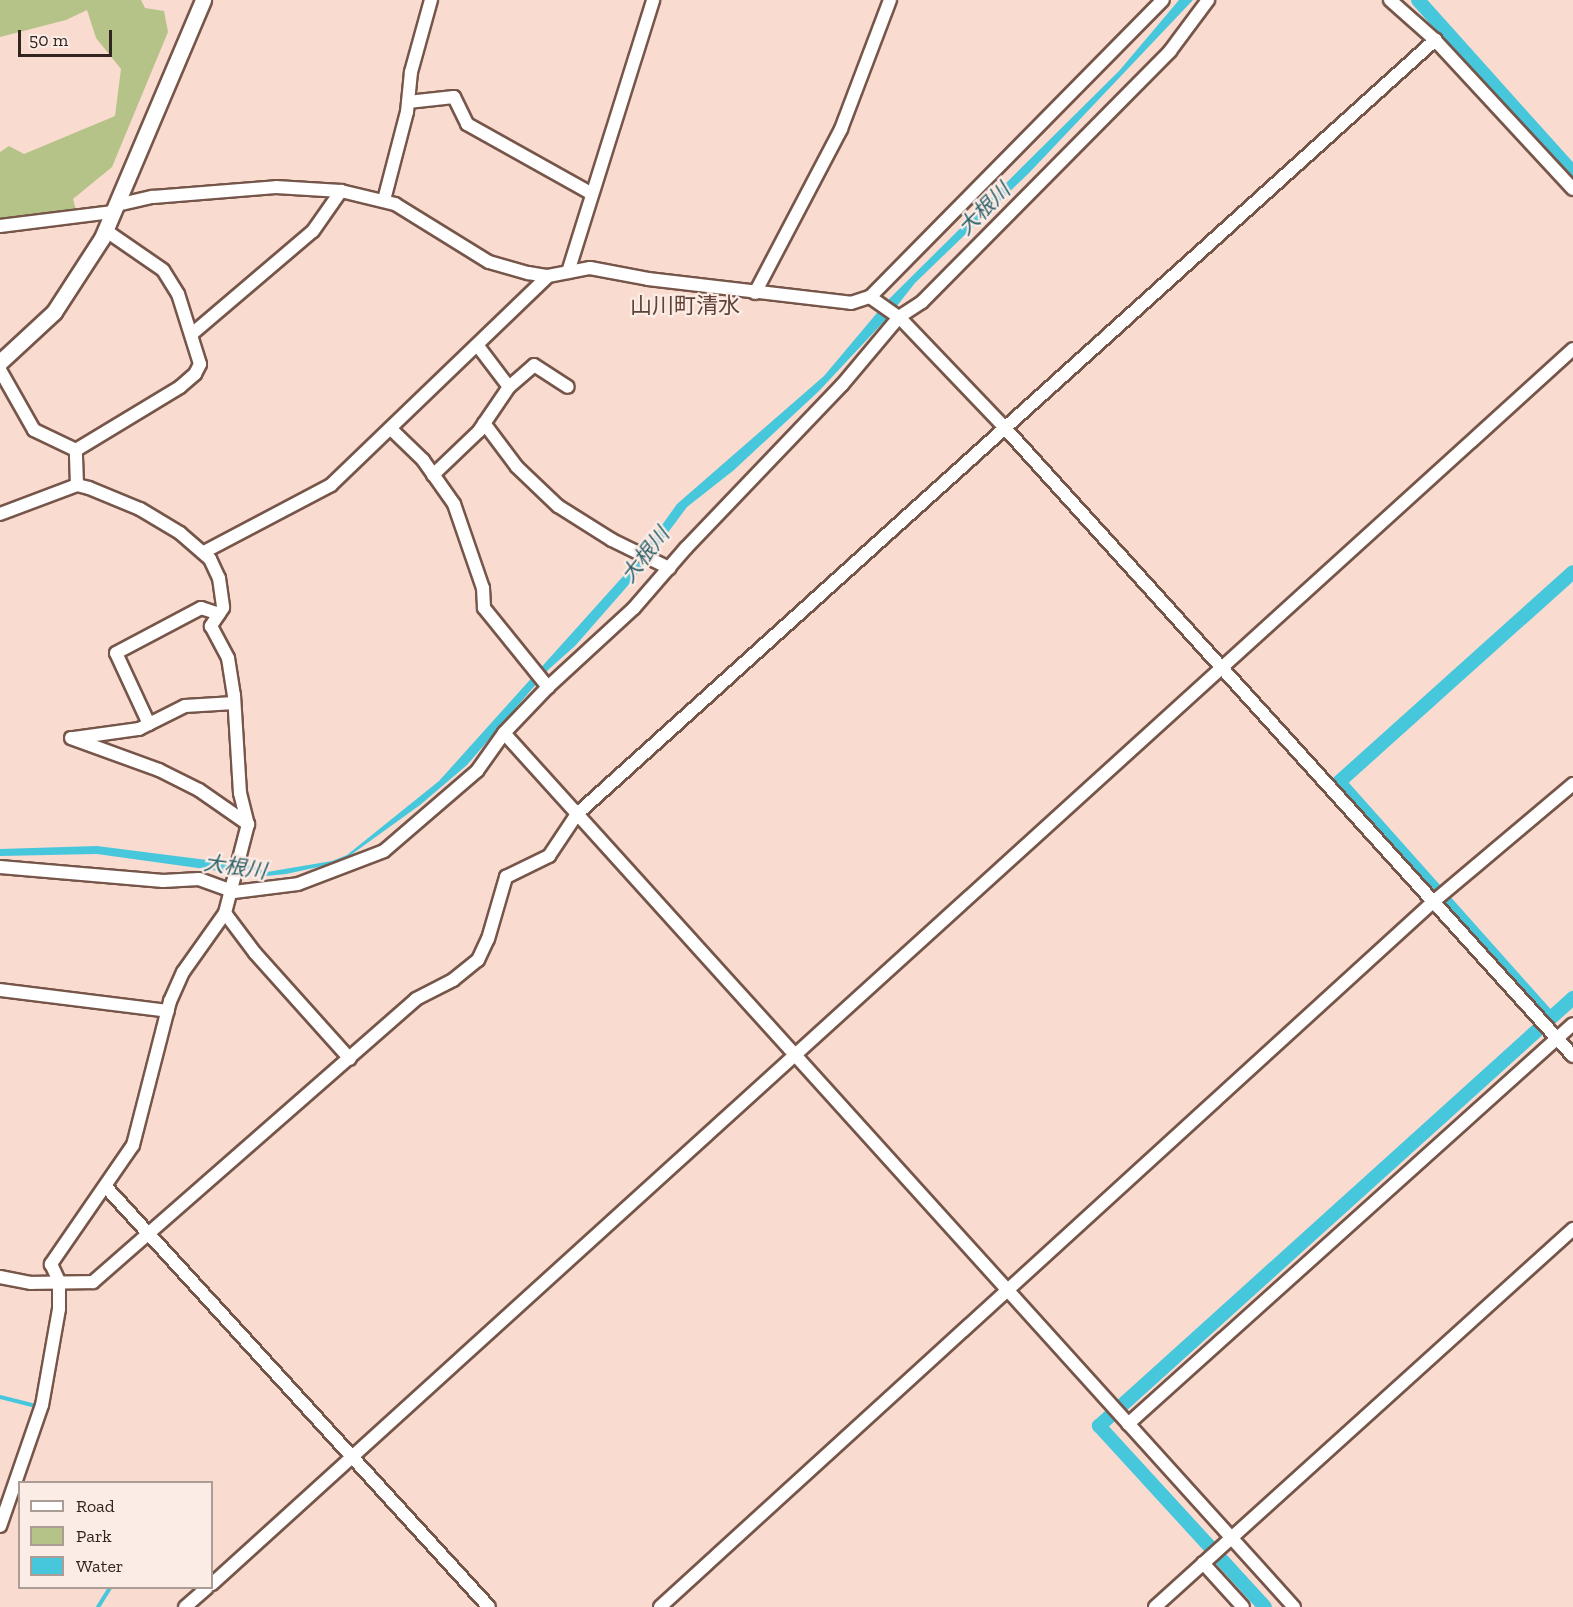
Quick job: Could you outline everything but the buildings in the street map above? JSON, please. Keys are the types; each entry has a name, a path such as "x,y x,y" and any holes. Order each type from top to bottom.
{"street":[{"path":"0,362 54,312 77,281 115,209 203,0"},
{"path":"384,200 408,102 411,72 431,0"},
{"path":"568,272 653,0"},
{"path":"755,292 841,129 890,0"},
{"path":"0,226 115,209 153,197 276,187 341,191 384,200 423,218 449,240 489,262 548,276 590,268 755,292 851,303 871,298 1163,0"},
{"path":"0,867 163,881 199,879 234,892 298,885 384,851 477,771 504,733 547,685 634,608 842,385 898,317 922,302 1170,51 1208,0"},
{"path":"1389,0 1435,40 1573,189"},
{"path":"0,1277 31,1283 93,1282 416,999 453,980 477,960 488,939 506,877 549,856 577,814 1435,40"},
{"path":"408,102 454,97 467,124 592,194"},
{"path":"193,333 313,231 341,191"},
{"path":"76,450 195,374 200,364 193,333 163,270 105,230"},
{"path":"204,552 310,499 331,485 392,429 548,276"},
{"path":"871,298 898,317 1004,427 1573,1056"},
{"path":"478,346 509,387"},
{"path":"213,1583 1573,349"},
{"path":"434,475 484,423 509,387 534,365 568,387"},
{"path":"0,370 34,430 76,450"},
{"path":"484,423 517,467 558,506 612,540 669,568"},
{"path":"392,429 434,475 454,504 483,588 484,608 547,685"},
{"path":"76,450 77,485"},
{"path":"0,514 77,485 140,509 204,552 219,578 223,608 211,626 228,658 234,704 240,793 248,824 234,892 225,913 183,972 168,1011 133,1144 106,1187 51,1264 59,1281 58,1309 42,1405 0,1526"},
{"path":"149,724 116,653 201,608 219,614"},
{"path":"234,704 185,706 138,729 71,738 159,770 199,790 248,824"},
{"path":"504,733 793,1056 1294,1607"},
{"path":"660,1607 1433,902 1573,784"},
{"path":"225,913 255,953 350,1059"},
{"path":"0,990 168,1011"},
{"path":"1128,1424 1573,1024"},
{"path":"106,1187 489,1607"},
{"path":"1155,1607 1573,1229"},
{"path":"1203,1563 1243,1607"},
{"path":"185,1607 205,1589"}],"green space":[{"path":"0,0 141,0 145,8 164,11 168,32 112,167 73,199 76,210 0,222 0,152 9,146 24,154 115,116 121,69 96,38 87,10 66,20 0,37"}],"water":[{"name":"大根川","path":"1179,0 1193,0 1029,173 915,283 889,316 819,391 734,470 687,507 631,582 575,646 549,669 467,765 420,805 341,862 286,874 266,876 252,869 234,873 97,854 0,856 0,849 97,846 254,866 267,872 332,861 347,855 439,781 635,563 677,504 824,376 887,301 1119,71"}],"waterway":[{"path":"1418,0 1573,173"},
{"path":"1550,1019 1339,782 1573,572"},
{"path":"1265,1607 1099,1426 1573,998"},
{"path":"0,1397 37,1406"},
{"path":"98,1607 109,1589"}],"district":[{"name":"山川町清水","path":"685,306"}]}
